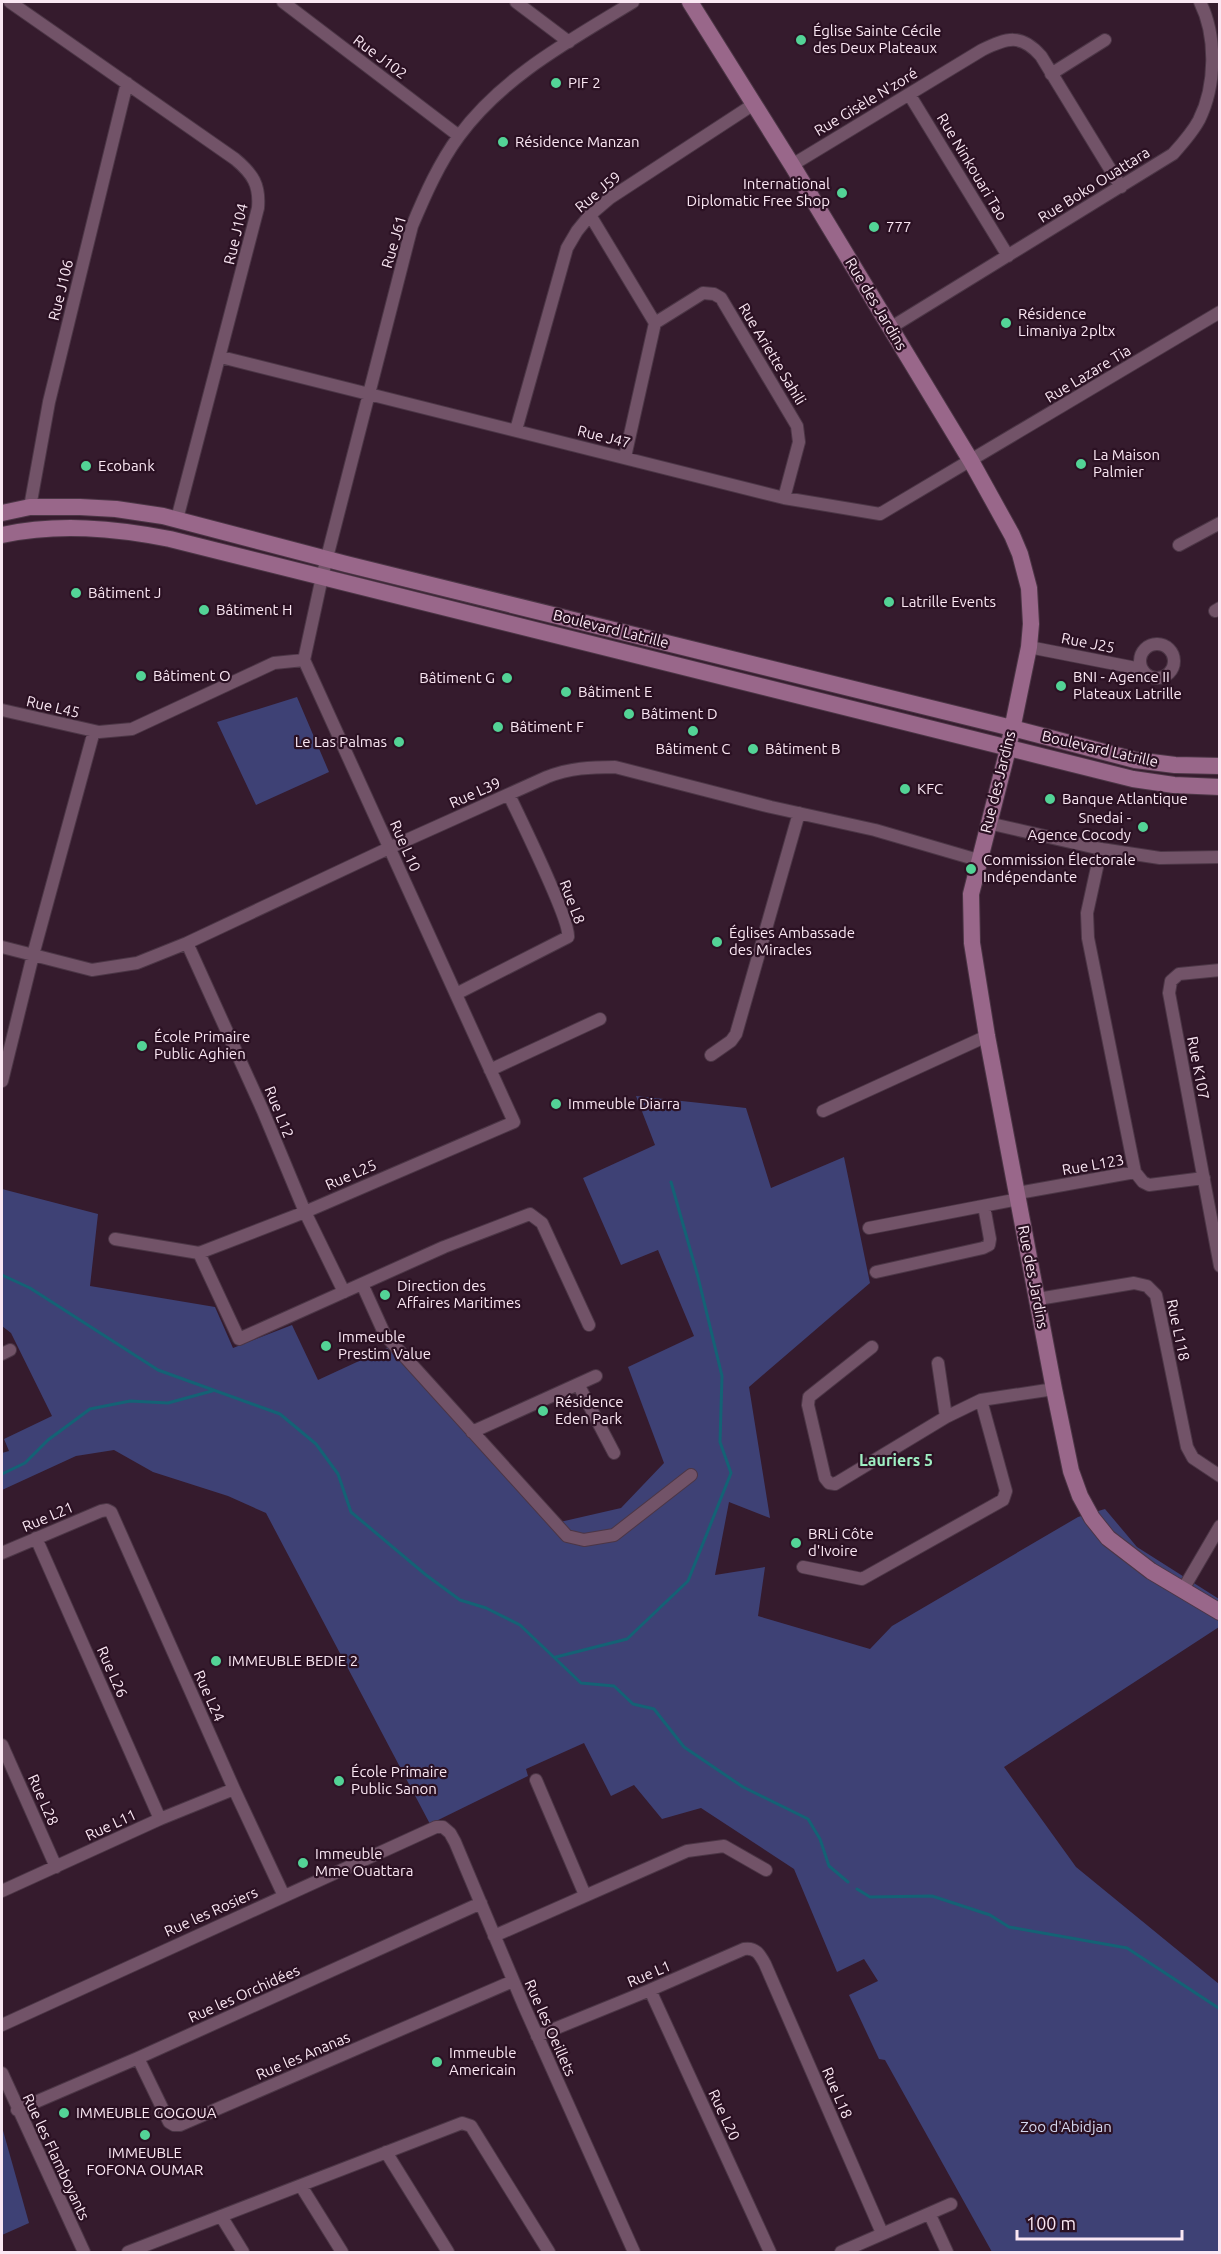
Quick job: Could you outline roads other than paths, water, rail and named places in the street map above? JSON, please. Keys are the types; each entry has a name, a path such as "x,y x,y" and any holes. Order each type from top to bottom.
{"main road":[{"name":"Rue des Jardins","path":"690,2 792,165 971,461 1020,554 1029,588 1031,624 1029,647 1008,749 971,894 972,943 987,1036 1054,1389 1071,1471 1080,1496 1092,1518 1115,1544 1182,1591 1220,1612"},
{"name":"Boulevard Latrille","path":"2,513 30,507 116,509 177,519 327,560 1135,760 1175,765 1220,766"},
{"name":"Boulevard Latrille","path":"2,535 30,529 113,529 170,539 1132,779 1174,785 1220,787"}],"street":[{"name":"Rue J104","path":"10,2 236,159 250,171 257,183 260,195 258,208 177,519"},
{"name":"Rue J102","path":"283,2 459,136"},
{"path":"516,2 570,42"},
{"name":"Rue J61","path":"322,577 412,226 427,190 459,136 512,81 633,2"},
{"name":"Rue Boko Ouattara","path":"890,328 1173,154 1198,121 1212,79 1209,27 1200,2"},
{"name":"Rue Gisèle N'zoré","path":"792,165 1002,40 1019,40 1032,45 1120,187"},
{"path":"1051,74 1105,40"},
{"name":"Rue J106","path":"30,507 48,402 127,83"},
{"name":"Rue Ninkouari Tao","path":"909,94 1008,256"},
{"name":"Rue J59","path":"516,430 561,263 577,231 590,214 630,184 754,104"},
{"path":"590,214 655,323 625,457"},
{"name":"Rue Ariette Sahili","path":"655,323 704,293 714,294 721,298 797,426 799,442 784,498"},
{"name":"Rue Lazare Tia","path":"971,461 1220,312"},
{"name":"Rue J47","path":"221,357 784,498 880,514 971,461"},
{"path":"1179,545 1220,523"},
{"path":"304,660 322,577"},
{"name":"Rue J25","path":"1029,647 1141,669"},
{"name":"Rue L45","path":"2,710 96,732 132,729 274,663 304,660"},
{"name":"Rue L10","path":"304,660 514,1122"},
{"path":"2,1081 33,955 96,732"},
{"name":"Rue L39","path":"2,947 92,970 137,963 187,943 389,848 562,771 589,767 615,767 875,830 978,860"},
{"name":"Rue L8","path":"456,994 568,937 569,932 558,904 509,795"},
{"path":"711,1055 723,1048 736,1034 799,813"},
{"path":"988,823 1101,849 1160,858 1220,857"},
{"path":"1101,849 1087,913 1088,938 1135,1172"},
{"name":"Rue L12","path":"187,943 263,1110 305,1212 344,1292"},
{"name":"Rue K107","path":"1220,970 1179,974 1171,981 1169,993 1220,1266"},
{"path":"490,1070 600,1019"},
{"path":"823,1111 987,1036"},
{"name":"Rue L25","path":"199,1253 305,1212 514,1122"},
{"name":"Rue L123","path":"869,1228 984,1206 1018,1196 1135,1172 1143,1182 1149,1185 1204,1178"},
{"path":"876,1272 989,1245 984,1206"},
{"path":"115,1239 199,1253 239,1340 444,1247 530,1214 542,1223 588,1325"},
{"name":"Rue L118","path":"1038,1299 1134,1283 1147,1286 1156,1295 1187,1447 1193,1458 1220,1476"},
{"path":"362,1284 385,1335 567,1536 584,1540 614,1535 691,1475"},
{"path":"872,1347 809,1397 808,1405 825,1478 830,1483 835,1484 946,1417 981,1400 1054,1389"},
{"path":"938,1363 946,1417"},
{"path":"472,1432 596,1376"},
{"path":"578,1384 614,1453"},
{"path":"803,1567 862,1579 1004,1500 1005,1491 981,1400"},
{"name":"Rue L21","path":"2,1553 107,1509"},
{"name":"Rue L24","path":"107,1509 111,1512 284,1896"},
{"path":"1182,1591 1220,1526"},
{"name":"Rue L26","path":"36,1538 160,1819"},
{"name":"Rue L28","path":"2,1745 56,1867"},
{"path":"536,1780 585,1895"},
{"name":"Rue L11","path":"2,1891 160,1819 234,1789"},
{"name":"Rue les Oeillets","path":"432,1828 443,1827 450,1833 633,2253"},
{"name":"Rue les Rosiers","path":"2,2025 432,1828"},
{"path":"494,1936 687,1851 724,1846 766,1870"},
{"name":"Rue les Orchidées","path":"17,2110 138,2058 481,1903"},
{"name":"Rue L1","path":"537,2036 748,1948 756,1951 765,1964"},
{"name":"Rue L18","path":"765,1964 882,2233"},
{"name":"Rue les Ananas","path":"138,2058 169,2122 174,2126 180,2125 513,1981"},
{"name":"Rue L20","path":"650,1990 770,2253"},
{"name":"Rue les Flamboyants","path":"2,2073 84,2253"},
{"path":"128,2253 451,2127 466,2124 471,2127 549,2253"},
{"path":"386,2152 448,2253"},
{"path":"301,2186 342,2253"},
{"path":"841,2253 951,2204"},
{"path":"930,2215 947,2253"},
{"path":"221,2217 243,2253"}],"waterway":[{"path":"556,1657 627,1639 688,1581 731,1473 720,1442 722,1376 698,1277 671,1182"},
{"path":"2,1275 30,1288 158,1370 280,1414 316,1444 338,1474 351,1512 426,1575 460,1600 486,1608 520,1625 581,1683 614,1686 633,1704 654,1709 684,1747 743,1787 808,1819 820,1839 829,1866 848,1882"},
{"path":"2,1474 25,1463 48,1440 90,1409 130,1401 168,1403 212,1391"},
{"path":"857,1889 870,1897 932,1896 990,1915 1009,1927 1127,1948 1220,2009"}],"place":[{"name":"Église Sainte Cécile des Deux Plateaux","path":"801,40"},
{"name":"PIF 2","path":"556,83"},
{"name":"Résidence Manzan","path":"503,142"},
{"name":"International Diplomatic Free Shop","path":"842,193"},
{"name":"777","path":"874,227"},
{"name":"Résidence Limaniya 2pltx","path":"1006,323"},
{"name":"La Maison Palmier","path":"1081,464"},
{"name":"Ecobank","path":"86,466"},
{"name":"Bâtiment J","path":"76,593"},
{"name":"Latrille Events","path":"889,602"},
{"name":"Bâtiment H","path":"204,610"},
{"name":"Bâtiment O","path":"141,676"},
{"name":"Bâtiment G","path":"507,678"},
{"name":"BNI - Agence II Plateaux Latrille","path":"1061,686"},
{"name":"Bâtiment E","path":"566,692"},
{"name":"Bâtiment D","path":"629,714"},
{"name":"Bâtiment F","path":"498,727"},
{"name":"Bâtiment C","path":"693,731"},
{"name":"Le Las Palmas","path":"399,742"},
{"name":"Bâtiment B","path":"753,749"},
{"name":"KFC","path":"905,789"},
{"name":"Banque Atlantique","path":"1050,799"},
{"name":"Snedai - Agence Cocody","path":"1143,827"},
{"name":"Commission Électorale Indépendante","path":"971,869"},
{"name":"Églises Ambassade des Miracles","path":"717,942"},
{"name":"École Primaire Public Aghien","path":"142,1046"},
{"name":"Immeuble Diarra","path":"556,1104"},
{"name":"Direction des Affaires Maritimes","path":"385,1295"},
{"name":"Immeuble Prestim Value","path":"326,1346"},
{"name":"Résidence Eden Park","path":"543,1411"},
{"name":"BRLi Côte d'Ivoire","path":"796,1543"},
{"name":"IMMEUBLE BEDIE 2","path":"216,1661"},
{"name":"École Primaire Public Sanon","path":"339,1781"},
{"name":"Immeuble Mme Ouattara","path":"303,1863"},
{"name":"Immeuble Americain","path":"437,2062"},
{"name":"IMMEUBLE GOGOUA","path":"64,2113"},
{"name":"IMMEUBLE FOFONA OUMAR","path":"145,2135"}],"district":[{"name":"Lauriers 5","path":"896,1460"}],"park label":[{"name":"Zoo d'Abidjan","path":"1066,2127"}]}
